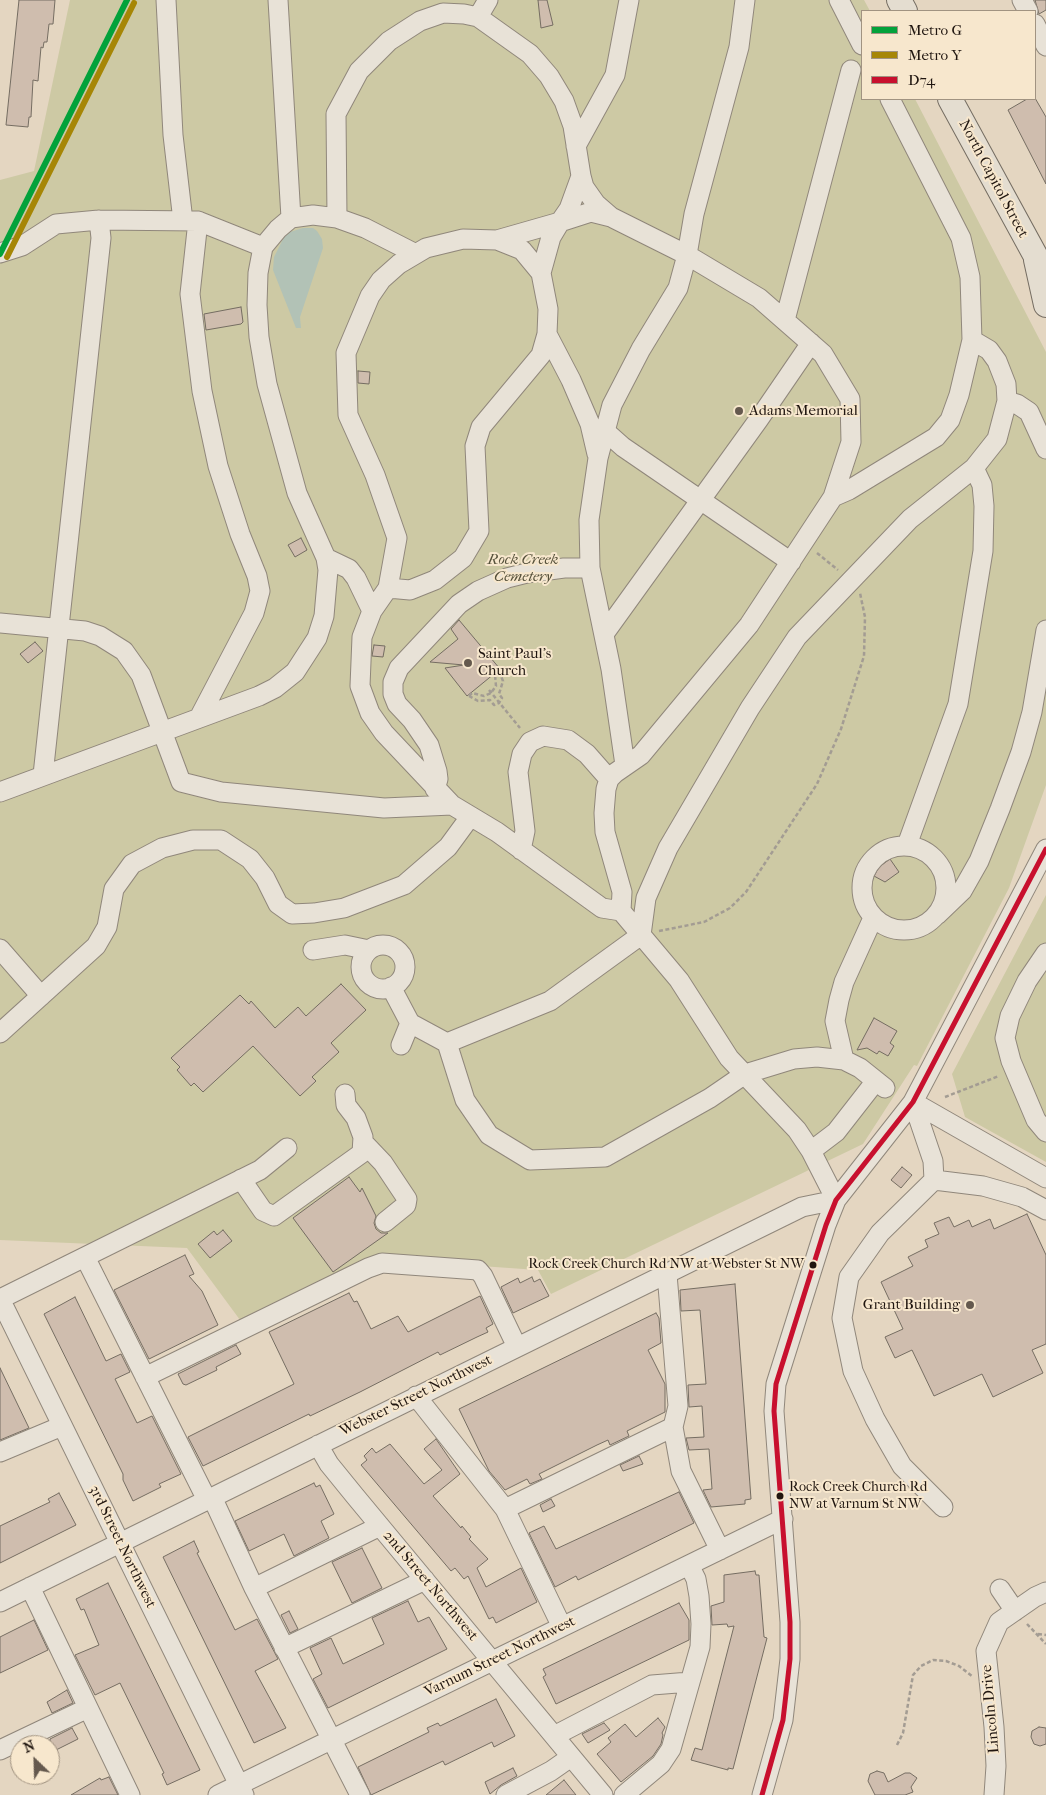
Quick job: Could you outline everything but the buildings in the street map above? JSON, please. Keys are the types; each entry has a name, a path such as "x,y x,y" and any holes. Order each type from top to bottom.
{"main road":[{"name":"North Capitol Street","path":"953,100 1042,274 1046,305"}],"street":[{"path":"166,0 173,135 191,221 190,294 202,391 218,466 240,534 257,576 260,591 254,613 199,718"},
{"path":"278,0 290,218"},
{"path":"478,17 488,0"},
{"path":"576,146 615,75 629,0"},
{"path":"625,766 611,669 590,568 589,520 598,458 616,397 640,349 678,288 687,255 694,214 739,47 745,0"},
{"path":"839,0 861,43"},
{"path":"337,218 336,114 359,71 390,41 442,7 478,17 530,54 549,76 564,101 573,126 584,187 596,204 611,217"},
{"path":"1036,26 1046,46"},
{"path":"784,320 851,70"},
{"path":"834,497 936,437 950,420 959,395 972,340 970,278 961,238 891,100"},
{"path":"388,588 410,590 435,580 463,558 479,531 475,446 481,427 541,355 547,334 548,309 541,273 550,238 569,209 581,176"},
{"path":"621,911 622,892 607,839 604,813 606,789 610,779 641,755 749,625 834,497 851,442 850,399 823,354 759,298 687,255 611,217 591,212 497,240 464,239 426,248 399,264 381,280 370,296 346,354 348,415 375,475 397,538 388,588 372,611 362,637 360,686 370,713 384,733 452,805 521,850 602,908 621,911 679,980 729,1058 797,1130 811,1151 836,1200"},
{"path":"0,792 163,732 275,688 295,672 317,638 324,616 328,570 326,558 297,493 267,384 259,337 257,305 258,274 263,247 290,218 313,215 337,218 365,228 416,254"},
{"path":"44,776 101,238 99,220"},
{"path":"0,253 22,246 56,224 99,220 191,221 263,247"},
{"path":"497,240 522,250 541,273"},
{"path":"547,334 571,380 590,424 598,458"},
{"path":"447,1043 550,1001 641,935 646,898 656,873 718,762 797,637 910,519 974,468 997,439 1007,401 1006,384 997,360 989,350 972,340"},
{"path":"604,634 811,343"},
{"path":"1007,401 1017,404 1029,412 1046,449"},
{"path":"605,431 623,447 791,562"},
{"path":"907,846 958,704 983,551 984,506 982,484 974,468"},
{"path":"326,558 349,569 356,578 372,611"},
{"path":"435,789 438,780 437,771 429,745 412,720 397,704 393,694 394,682 399,668 459,604 478,591 507,578 527,573 564,568 590,568"},
{"path":"0,623 85,631 100,636 124,651 141,675 181,782 221,792 384,808 452,805"},
{"path":"937,914 946,892 944,874 940,865 925,851 907,846 886,849 874,858 865,870 862,894 865,906 873,918 888,928 910,930 931,921 962,890 979,861 1021,752 1032,712 1046,630"},
{"path":"521,850 525,831 518,772 522,754 530,742 543,736 568,740 587,754 610,779"},
{"path":"0,1034 96,946 107,927 114,889 132,864 162,848 193,840 221,840 250,859 265,878 278,904 292,914 314,913 344,908 404,885 448,847 470,817"},
{"path":"762,1795 783,1720 790,1672 790,1622 774,1411 776,1384 826,1225 836,1200 913,1102 1046,850"},
{"path":"844,1060 835,1021 839,1000 844,982 873,918"},
{"path":"313,950 345,945 369,950 376,947 390,947 402,956 405,970 402,977 391,987 378,988 366,981 363,975 362,962 369,950"},
{"path":"0,949 41,996"},
{"path":"1046,953 1027,981 1010,1016 1005,1038 1011,1061 1036,1120 1046,1132"},
{"path":"391,987 410,1023 447,1043 465,1100 489,1135 530,1160 605,1157 702,1103 745,1074 794,1059 817,1057 844,1060 860,1068 880,1085 836,1132 811,1151"},
{"path":"401,1045 410,1023"},
{"path":"241,1179 263,1211 274,1216 362,1152 363,1142 356,1118 346,1105 344,1095"},
{"path":"913,1102 1046,1178"},
{"path":"913,1102 933,1161 934,1180 880,1233 849,1277 842,1318 853,1371 875,1419 902,1466 943,1507"},
{"path":"363,1142 383,1163 408,1199 406,1205 385,1222"},
{"path":"0,1299 260,1170 287,1148"},
{"path":"934,1180 982,1186 1022,1197 1046,1210"},
{"name":"Webster Street Northwest","path":"0,1602 802,1207 836,1200"},
{"path":"85,1257 360,1795"},
{"path":"145,1377 368,1268 382,1263 478,1270 517,1347"},
{"path":"667,1274 678,1406 673,1427 681,1471 720,1550"},
{"name":"3rd Street Northwest","path":"0,1299 242,1790"},
{"path":"416,1396 505,1509 562,1627"},
{"path":"0,1452 62,1426"},
{"path":"505,1509 673,1427"},
{"name":"2nd Street Northwest","path":"318,1445 329,1464 603,1795"},
{"name":"Varnum Street Northwest","path":"218,1795 242,1790 331,1740 783,1519"},
{"path":"254,1588 380,1526"},
{"path":"624,1795 666,1758 671,1749 700,1647 701,1624 696,1580 689,1565"},
{"path":"284,1648 425,1580"},
{"path":"30,1587 130,1795"},
{"path":"1000,1589 1020,1616"},
{"name":"Lincoln Drive","path":"994,1795 997,1698 986,1651 999,1622 1020,1616 1046,1592"},
{"path":"554,1736 652,1685 690,1682"},
{"path":"0,1750 88,1708"},
{"path":"506,1795 551,1771 571,1757"}],"path":[{"path":"641,935 704,922 730,908 746,892 817,784 841,729 864,656 865,618 862,598 851,580 804,542"},
{"path":"499,671 503,681 499,694 502,698 499,703 494,705 490,700 478,702 469,696 472,693 484,696 496,686 495,674 499,671"},
{"path":"490,691 524,734"},
{"path":"944,1097 1008,1072"},
{"path":"1020,1616 1046,1644"},
{"path":"1037,1634 1046,1635"},
{"path":"897,1745 903,1733 913,1676 921,1666 933,1660 946,1661 958,1666 976,1679"}],"green space":[{"name":"Rock Creek Cemetery","path":"70,0 864,0 869,10 861,10 861,100 916,100 1046,352 1046,785 1009,888 917,1066 914,1065 863,1144 551,1294 538,1270 380,1259 243,1324 187,1248 0,1240 0,180 34,171"},
{"path":"1046,895 1046,1162 965,1117 952,1074"}],"shaded area":[{"path":"303,228 313,228 317,231 322,239 323,248 300,317 301,328 296,328 273,270 274,257 284,237 290,232"}],"metro line":[{"name":"G","path":"0,254 127,0"},
{"name":"Y","path":"7,257 134,3"}],"transit line":[{"name":"D74","path":"762,1795 783,1720 790,1659 790,1622 774,1411 776,1384 826,1225 836,1200 913,1102 1046,849"}],"place":[{"name":"Adams Memorial","path":"739,411"},
{"name":"Saint Paul's Church","path":"468,663"},
{"name":"Rock Creek Church Rd NW at Webster St NW","path":"813,1265"},
{"name":"Grant Building","path":"970,1305"},
{"name":"Rock Creek Church Rd NW at Varnum St NW","path":"780,1496"}]}
